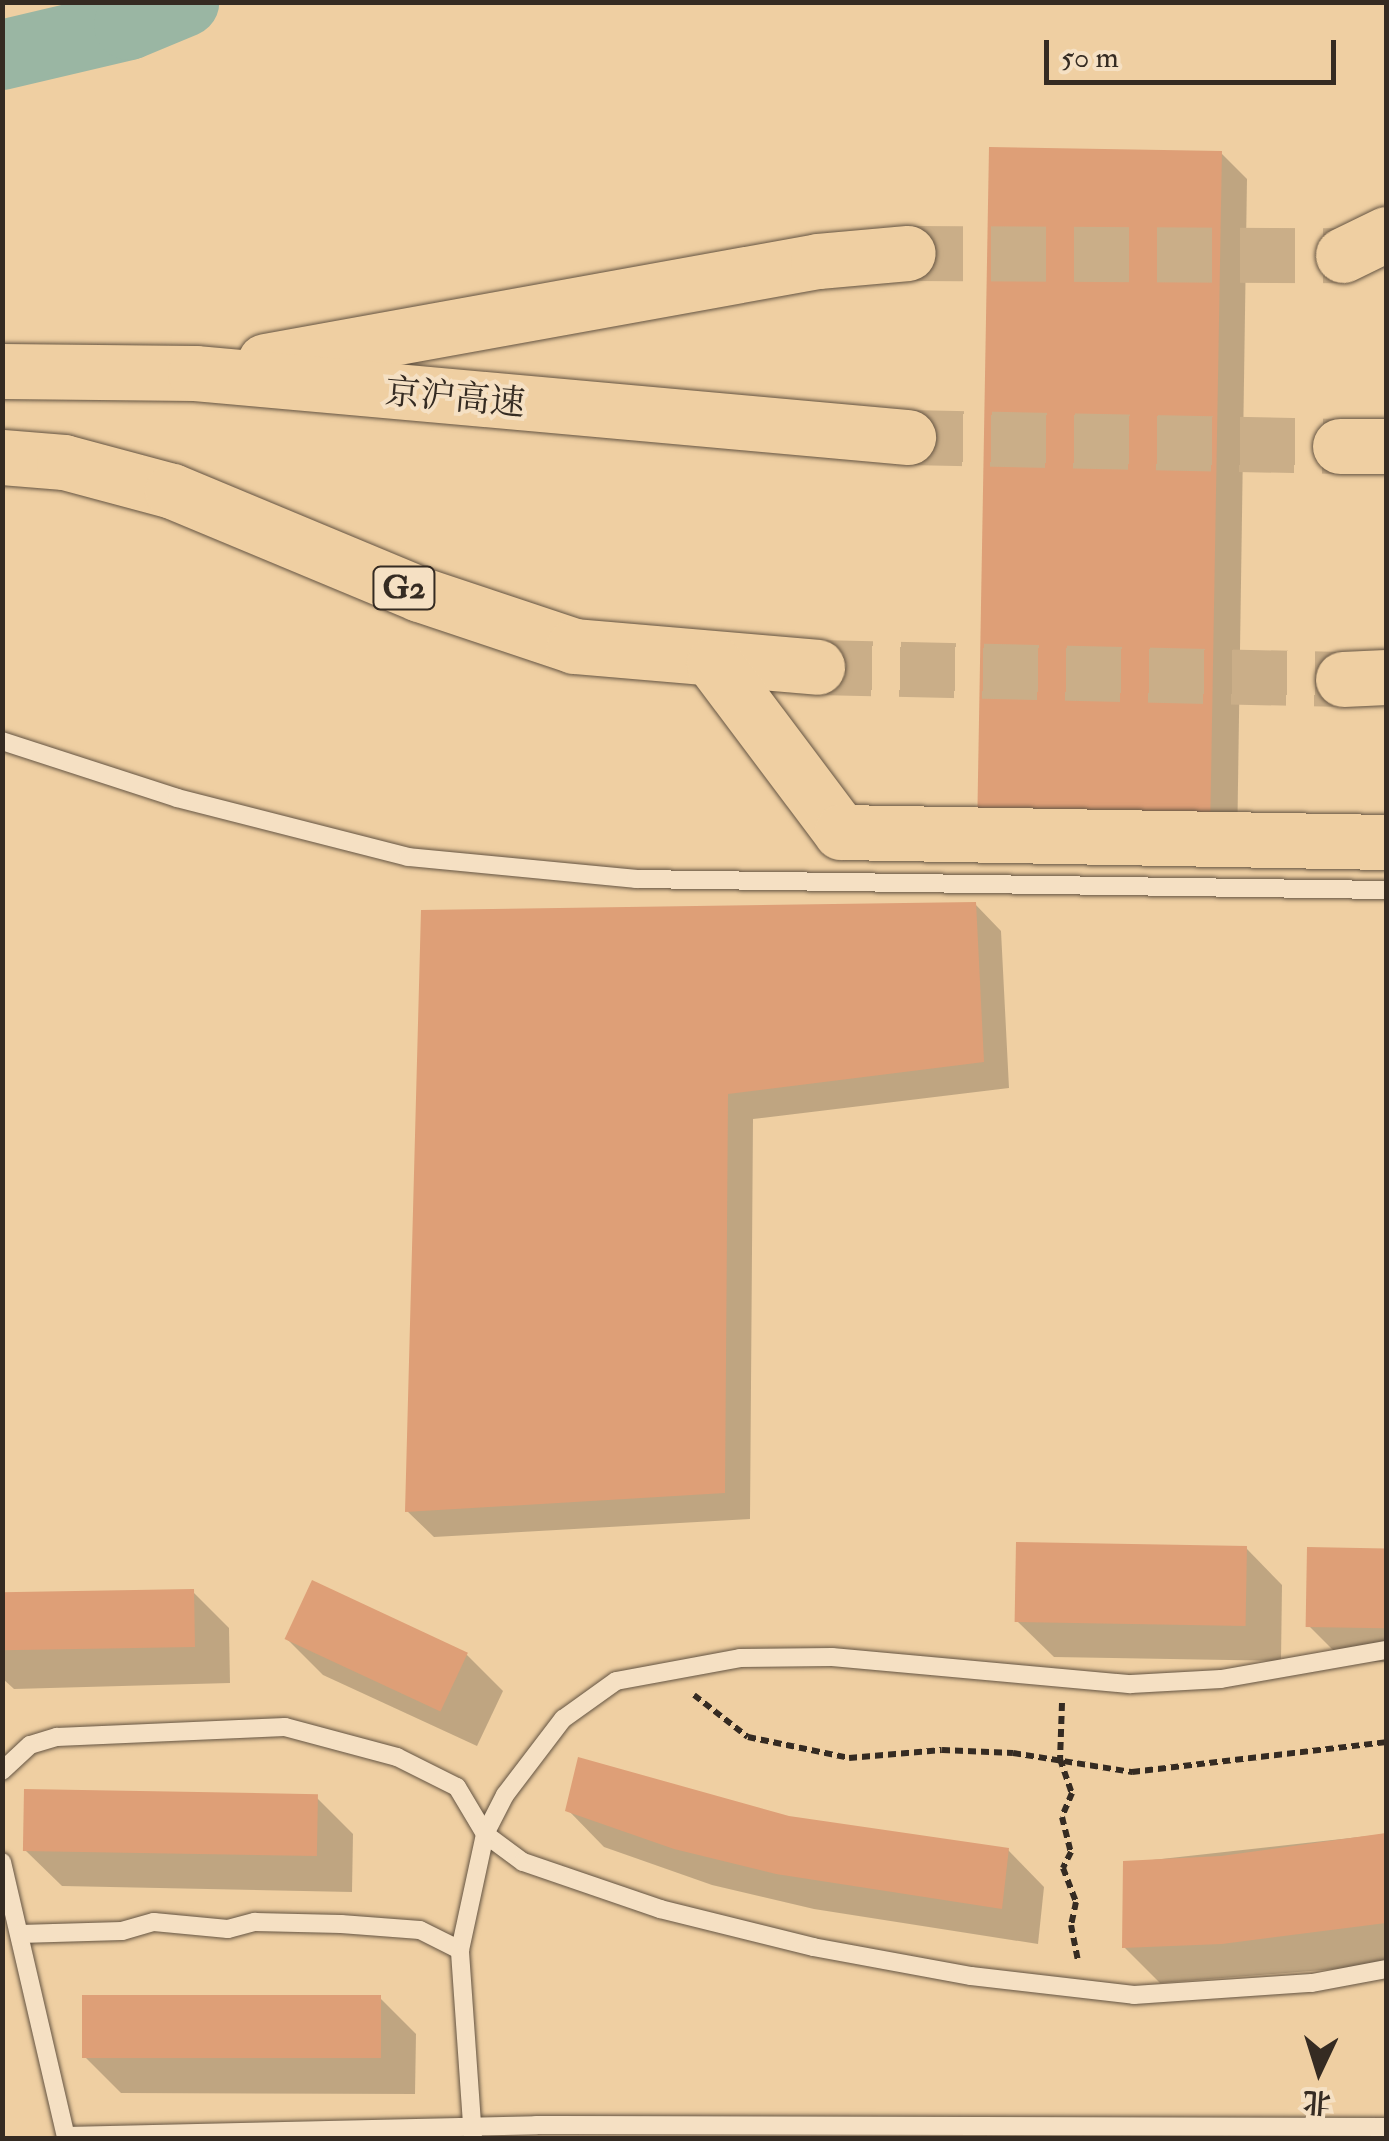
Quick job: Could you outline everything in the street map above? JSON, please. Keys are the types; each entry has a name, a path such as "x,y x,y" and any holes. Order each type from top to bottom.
{"highway":[{"path":"196,374 818,261 908,254"},
{"name":"京沪高速","path":"2,371 196,374 908,437"},
{"name":"G2","path":"2,457 64,462 172,492 520,630 574,646 714,663 817,667"},
{"path":"2,481 64,462"},
{"path":"714,663 842,832 1386,842"}],"lane":[{"path":"2,741 177,798 408,857 636,879 1386,890"},
{"path":"472,2132 460,1950 485,1834 505,1795 563,1719 616,1681 665,1668 832,1657 930,1661 1064,1679 1220,1679 1386,1650"},
{"path":"2,1770 30,1745 56,1737 285,1727 397,1757 456,1788 485,1834 523,1862 660,1909 813,1947 1134,1995 1312,1982 1386,1969"},
{"path":"2,1862 66,2136 1386,2127"},
{"path":"20,1934 122,1931 154,1922 228,1929 255,1922 341,1924 420,1930 460,1950"}],"path":[{"path":"665,1668 748,1737 799,1752 849,1758 942,1750 1060,1759 1132,1772 1386,1742"},
{"path":"1064,1679 1060,1759 1072,1793 1062,1817 1071,1852 1063,1868 1076,1902 1072,1925 1082,1988"}],"building":[{"path":"989,147 1222,151 1210,828 977,824"},
{"path":"976,902 984,1062 728,1094 725,1493 405,1512 421,910"},
{"path":"1016,1542 1247,1546 1246,1626 1015,1622"},
{"path":"1307,1547 1386,1548 1385,1628 1306,1627"},
{"path":"312,1580 468,1653 440,1712 285,1639"},
{"path":"194,1589 195,1647 3,1650 2,1592"},
{"path":"578,1757 789,1816 1009,1848 1002,1909 776,1874 674,1849 565,1811"},
{"path":"24,1789 318,1794 317,1856 23,1851"},
{"path":"1386,1833 1386,1923 1222,1944 1122,1948 1123,1861 1221,1856"},
{"path":"82,1995 381,1995 381,2058 82,2058"}],"waterway":[{"path":"2,55 129,25 184,2"}],"tunnel":[{"path":"908,253 1343,255"},
{"path":"908,437 1340,446"},
{"path":"817,667 1343,679"}]}
